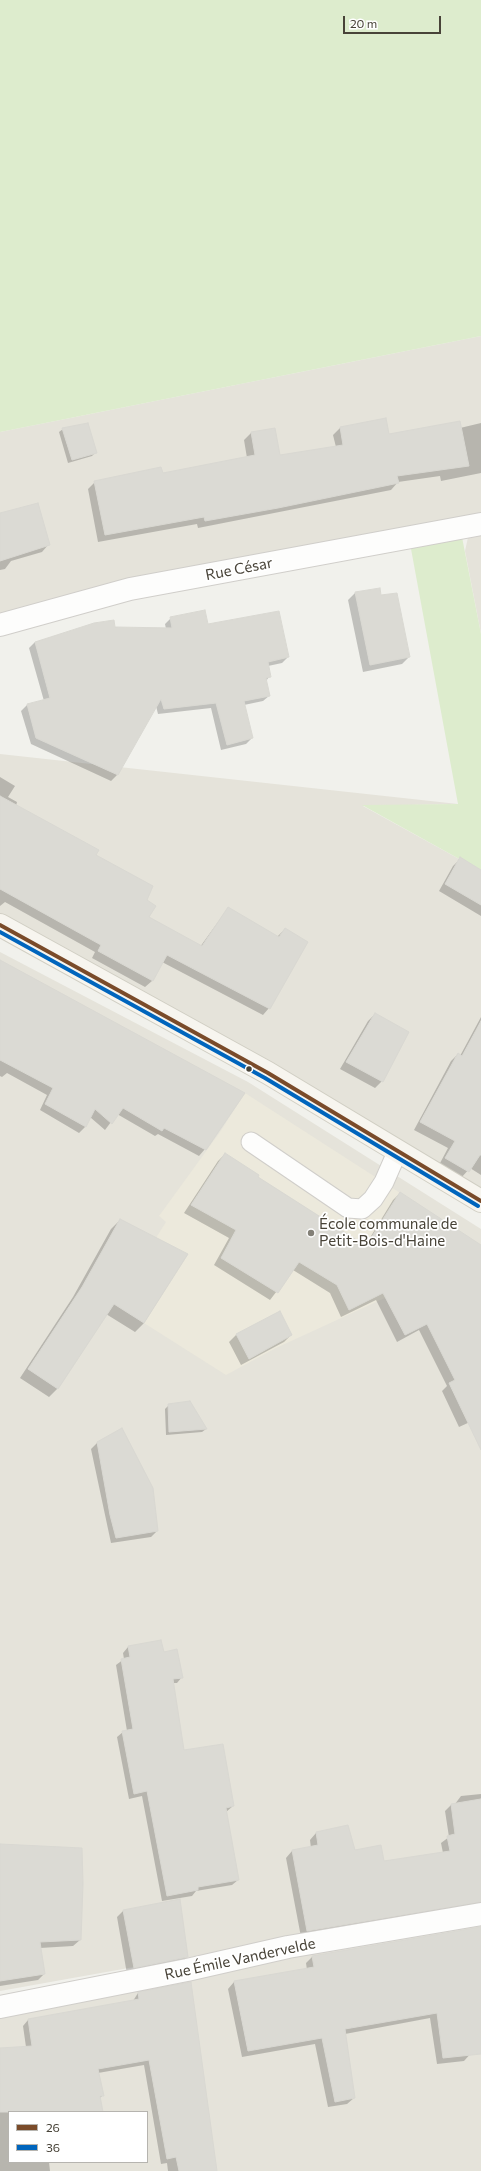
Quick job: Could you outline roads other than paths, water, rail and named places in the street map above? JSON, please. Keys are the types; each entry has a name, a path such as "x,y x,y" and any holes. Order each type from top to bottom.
{"street":[{"name":"Rue César","path":"0,625 130,589 481,524"},
{"path":"0,925 268,1073 481,1201"},
{"name":"Rue Émile Vandervelde","path":"0,2007 187,1970 288,1947 481,1914"}],"lane":[{"path":"251,1142 348,1208 362,1209 373,1199 384,1182 398,1150"}],"place":[{"name":"École communale de Petit-Bois-d'Haine","path":"311,1233"}]}
